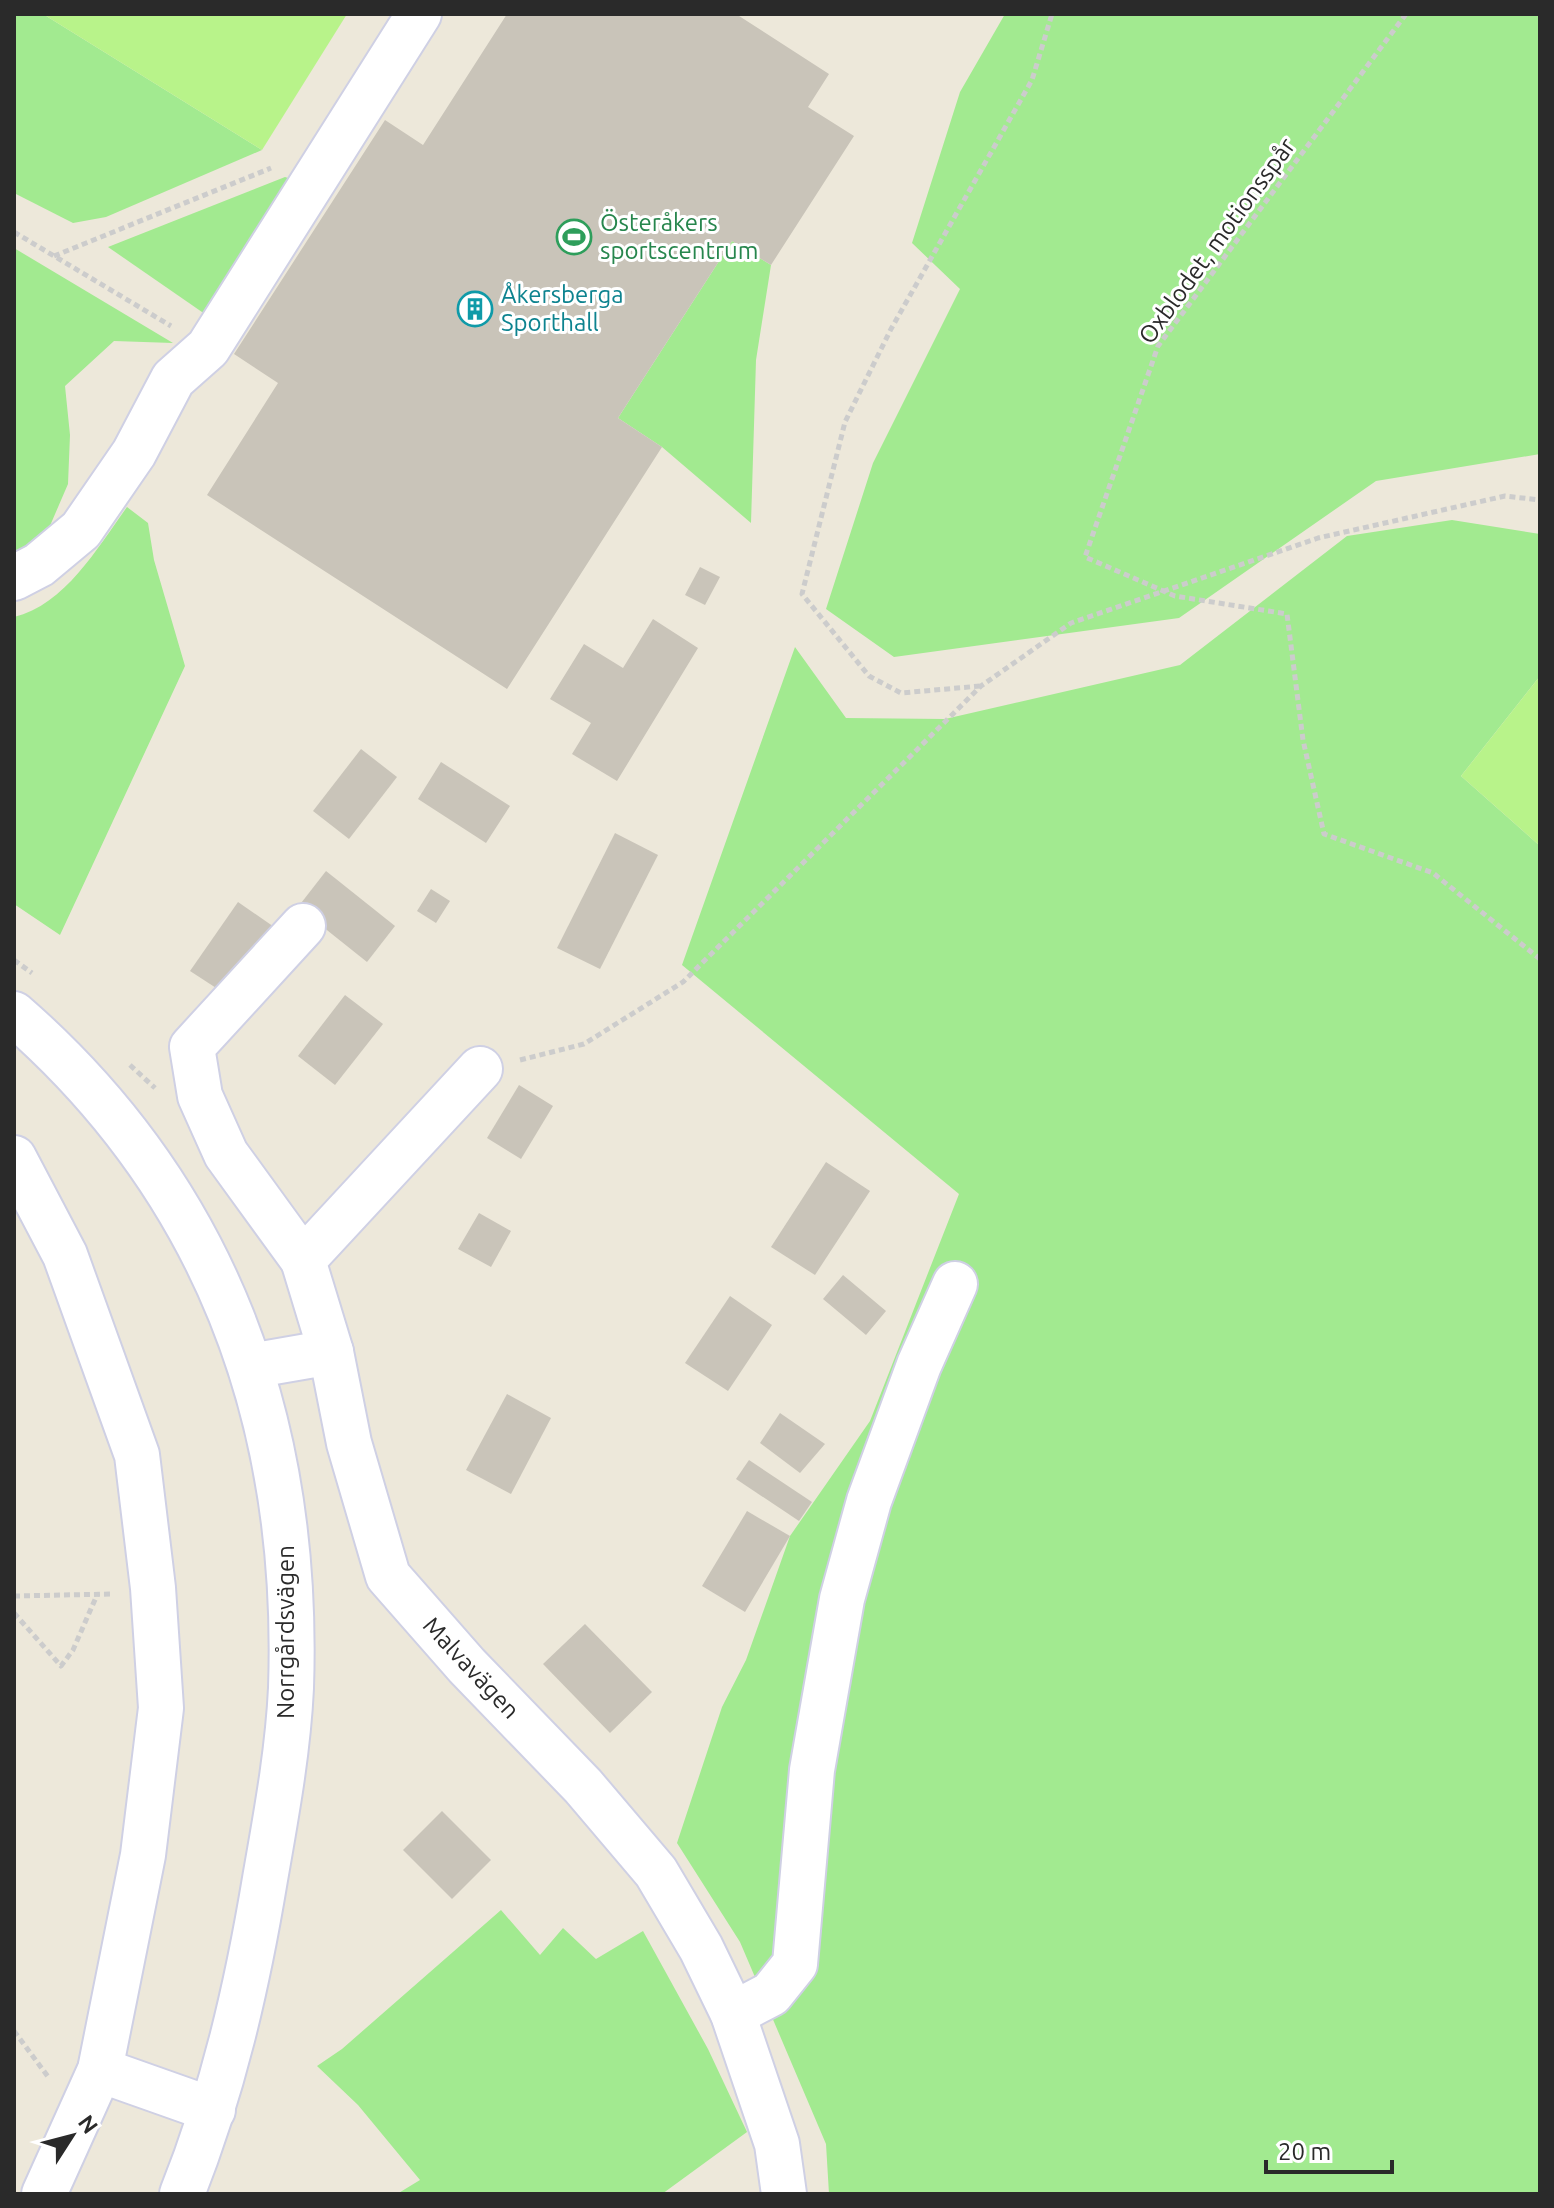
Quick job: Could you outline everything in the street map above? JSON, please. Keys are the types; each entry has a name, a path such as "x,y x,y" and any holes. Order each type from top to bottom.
{"street":[{"path":"14,578 39,565 81,530 134,453 173,379 208,348 419,14"},
{"name":"Malvavägen","path":"303,926 192,1047 200,1096 226,1154 303,1260 331,1352 349,1443 388,1576 467,1666 583,1786 656,1872 701,1948 733,2014 777,2144 784,2194"},
{"name":"Norrgårdsvägen","path":"14,1014 61,1054 103,1101 149,1160 188,1222 219,1282 250,1366 275,1462 290,1569 291,1690 272,1841 249,1972 230,2056 182,2194"},
{"path":"303,1260 480,1069"},
{"path":"14,1158 65,1255 137,1455 153,1588 161,1708 143,1855 100,2070 44,2194"},
{"path":"733,2014 771,1994 795,1964 812,1770 842,1599 869,1501 919,1365 955,1284"},
{"path":"250,1366 331,1352"},
{"path":"100,2070 213,2110"}],"path":[{"path":"981,686 901,693 869,676 802,594 845,422 891,329 1032,80 1052,14"},
{"name":"Oxblodet, motionsspår","path":"1164,592 1085,557 1158,346 1406,14"},
{"path":"54,256 266,168 318,173"},
{"path":"14,232 208,348"},
{"path":"480,1069 584,1044 683,982 981,686 1071,623 1318,538 1505,496 1540,500"},
{"path":"1164,592 1287,614 1303,740 1324,834 1433,873 1540,959"},
{"path":"14,1596 85,1595"},
{"path":"14,1613 38,1645 61,1666 73,1650 97,1595"},
{"path":"14,2031 78,2117"}],"green space":[{"path":"14,14 43,14 262,150 106,217 73,223 14,193"},
{"path":"43,14 347,14 262,150"},
{"path":"1005,14 1540,14 1540,454 1376,481 1179,618 894,657 826,609 873,463 960,289 912,243 960,92"},
{"path":"285,177 303,183 215,321 108,247"},
{"path":"732,241 771,265 756,360 751,523 662,447 618,418"},
{"path":"14,248 173,343 114,341 65,386 70,435 68,484 46,535 14,556"},
{"path":"127,507 148,523 154,560 185,666 60,935 14,904 14,617 49,600 65,587"},
{"path":"1452,520 1540,534 1540,676 1461,776 1540,846 1540,2194 829,2194 826,2144 740,1942 677,1843 722,1707 746,1660 790,1536 870,1421 959,1194 682,965 795,647 846,718 945,719 1180,665 1347,536"},
{"path":"1540,676 1540,846 1461,776"},
{"path":"501,1910 540,1955 563,1928 596,1959 643,1931 708,2049 747,2132 662,2194 397,2194 420,2180 358,2105 317,2066 342,2049"}],"building":[{"name":"Åkersberga Sporthall","path":"507,14 736,14 829,74 808,107 854,136 771,265 732,241 618,418 662,447 507,689 207,495 278,383 234,354 385,120 423,145"},
{"path":"700,567 720,577 705,605 685,595"},
{"path":"653,619 698,648 617,781 572,754 591,723 550,699 584,644 623,668"},
{"path":"361,749 397,777 349,839 313,811"},
{"path":"441,762 510,806 486,843 418,799"},
{"path":"615,833 658,855 600,969 557,948"},
{"path":"326,871 395,926 367,962 298,907"},
{"path":"431,889 450,901 436,923 417,911"},
{"path":"238,902 277,929 230,997 190,971"},
{"path":"345,995 383,1024 335,1085 298,1056"},
{"path":"519,1085 553,1106 521,1159 487,1138"},
{"path":"826,1162 870,1191 815,1275 771,1247"},
{"path":"479,1213 511,1231 491,1267 458,1249"},
{"path":"843,1275 886,1311 866,1335 823,1299"},
{"path":"730,1296 772,1325 728,1391 685,1363"},
{"path":"507,1394 551,1418 511,1494 466,1470"},
{"path":"780,1413 825,1444 800,1473 760,1443"},
{"path":"749,1460 812,1502 799,1521 736,1479"},
{"path":"747,1511 790,1536 745,1612 702,1586"},
{"path":"585,1624 652,1692 610,1733 543,1664"},
{"path":"442,1811 491,1860 452,1899 403,1850"}],"place":[{"name":"Österåkers sportscentrum","path":"574,237"},
{"name":"Åkersberga Sporthall","path":"475,309"}]}
